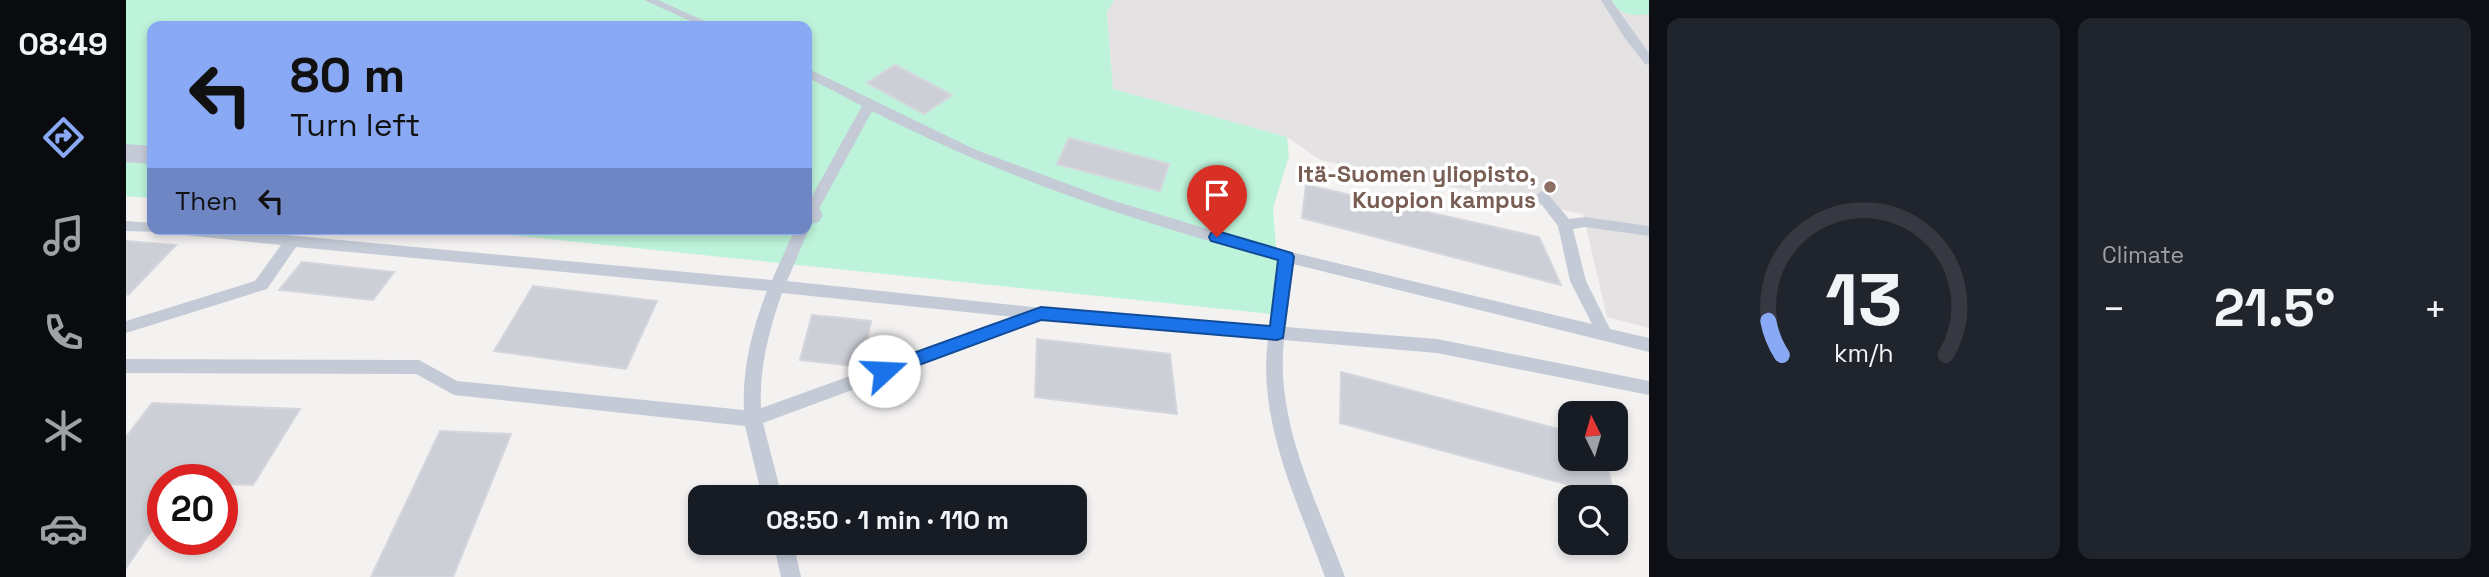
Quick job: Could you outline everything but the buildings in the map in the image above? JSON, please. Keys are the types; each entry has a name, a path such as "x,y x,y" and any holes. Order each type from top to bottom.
{"street":[{"path":"126,153 147,155"}],"lane":[{"path":"649,0 698,21"},
{"path":"1606,0 1628,35 1649,61"},
{"path":"812,75 869,105 1025,176 1147,217 1286,257 1649,345"},
{"path":"812,208 869,105"},
{"path":"1542,196 1565,225 1578,281 1604,333"},
{"path":"1565,225 1585,222 1649,231"},
{"path":"126,226 147,228"},
{"path":"222,235 775,286 1041,314 1437,346 1649,388"},
{"path":"769,485 753,419 756,358 775,286 799,235"},
{"path":"126,327 261,285 291,242"},
{"path":"1286,257 1277,333 1275,400 1281,429 1335,577"},
{"path":"126,366 419,367 454,388 753,419 1041,314"},
{"path":"786,555 791,577"}],"shaded area":[{"name":"Itä-Suomen yliopisto, Kuopion kampus","path":"1114,0 1649,0 1649,328 1607,317 1583,214 1320,160 1287,137 1113,89 1107,12"}],"green space":[{"path":"126,0 1114,0 1107,12 1113,89 1287,137 1289,156 1273,208 1281,315 510,235 812,235 812,21 147,21 147,198 126,196"},
{"path":"1612,0 1649,0 1649,14 1628,14 1619,9"}],"place":[{"name":"Itä-Suomen yliopisto, Kuopion kampus","path":"1550,187"}],"route":[{"path":"884,371 1041,314 1277,333 1286,257 1217,237"}]}
